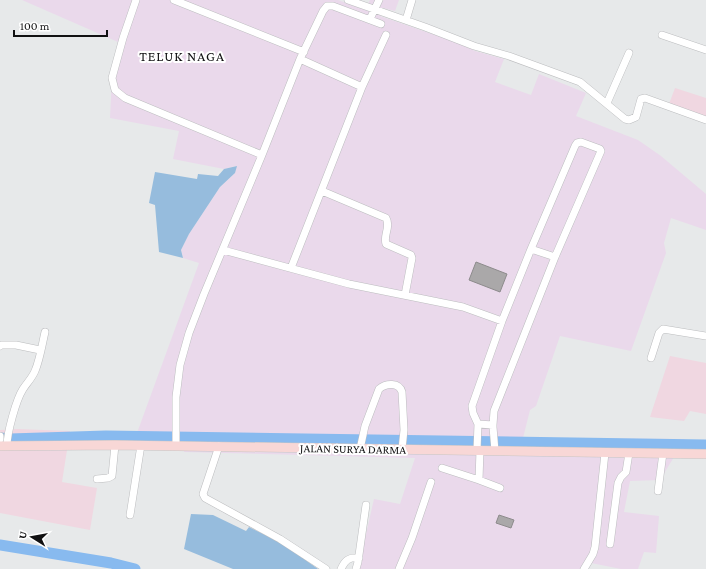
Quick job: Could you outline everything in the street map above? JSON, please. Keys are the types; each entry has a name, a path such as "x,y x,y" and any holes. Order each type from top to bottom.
{"main road":[{"name":"JALAN SURYA DARMA","path":"3,440 115,445 176,444 361,448 495,448 605,453 706,454"}],"street":[{"path":"136,0 122,38 112,78 115,90 125,98 262,155"},
{"path":"174,0 304,52"},
{"path":"348,0 474,46 509,56 580,82 625,119 629,120 636,117 641,99 643,98 661,103 706,120"},
{"path":"370,19 379,0"},
{"path":"406,20 412,0"},
{"path":"176,444 176,397 180,366 201,300 223,250 300,59 323,11 327,6 333,6 381,24"},
{"path":"291,268 362,87 386,35"},
{"path":"662,35 706,50"},
{"path":"607,103 629,53"},
{"path":"300,59 362,87"},
{"path":"479,480 479,432 472,406 502,321 531,249 575,146 577,143 581,142 600,149 601,151 555,257 494,411 493,426 495,448"},
{"path":"322,191 386,218 388,226 384,241 386,244 411,255 412,258 405,295"},
{"path":"531,249 555,257"},
{"path":"223,250 349,284 471,310 502,321"},
{"path":"651,358 662,329 706,336"},
{"path":"3,440 22,391 34,372 45,332"},
{"path":"0,346 8,344 40,350"},
{"path":"361,448 365,426 379,388 387,384 401,388 404,430 403,447"},
{"path":"478,424 493,426"},
{"path":"97,479 112,476 115,445"},
{"path":"130,516 141,445"},
{"path":"219,446 204,494 205,498 280,539 326,569"},
{"path":"587,568 594,548 605,453"},
{"path":"610,544 618,483 626,472 629,453"},
{"path":"658,491 663,453"},
{"path":"442,468 500,488"},
{"path":"399,569 412,538 431,482"},
{"path":"356,569 359,558 366,505"},
{"path":"340,569 351,557 359,558"}],"shaded area":[{"path":"22,0 338,0 365,10 370,0 399,0 395,11 383,8 380,16 458,43 475,51 504,59 495,82 531,95 539,74 586,93 576,116 638,140 661,156 706,194 706,230 671,218 664,243 666,253 631,351 560,336 536,406 530,410 523,438 685,439 660,480 630,481 624,512 659,516 656,553 644,552 638,569 621,569 591,563 587,569 358,569 374,499 400,504 415,458 184,452 183,434 137,433 199,263 183,258 181,250 189,234 220,187 235,173 236,166 224,169 173,159 179,131 110,118 112,77 118,42"},
{"path":"675,88 706,98 706,123 669,104"},
{"path":"237,166 235,173 220,187 189,234 181,250 183,258 159,252 155,205 149,203 155,172 197,179 198,174 218,176 224,169"},
{"path":"670,356 706,363 706,414 690,411 684,421 650,417"},
{"path":"17,429 70,431 62,482 97,488 90,530 0,513 0,430"},
{"path":"191,514 213,515 246,531 249,527 282,543 318,569 233,569 184,549"}],"building":[{"path":"476,262 507,274 500,292 469,280"},
{"path":"499,515 514,520 511,528 496,523"}],"waterway":[{"path":"0,438 106,436 706,445"},
{"path":"0,545 111,563 135,569"}],"district":[{"name":"TELUK NAGA","path":"182,56"}]}
